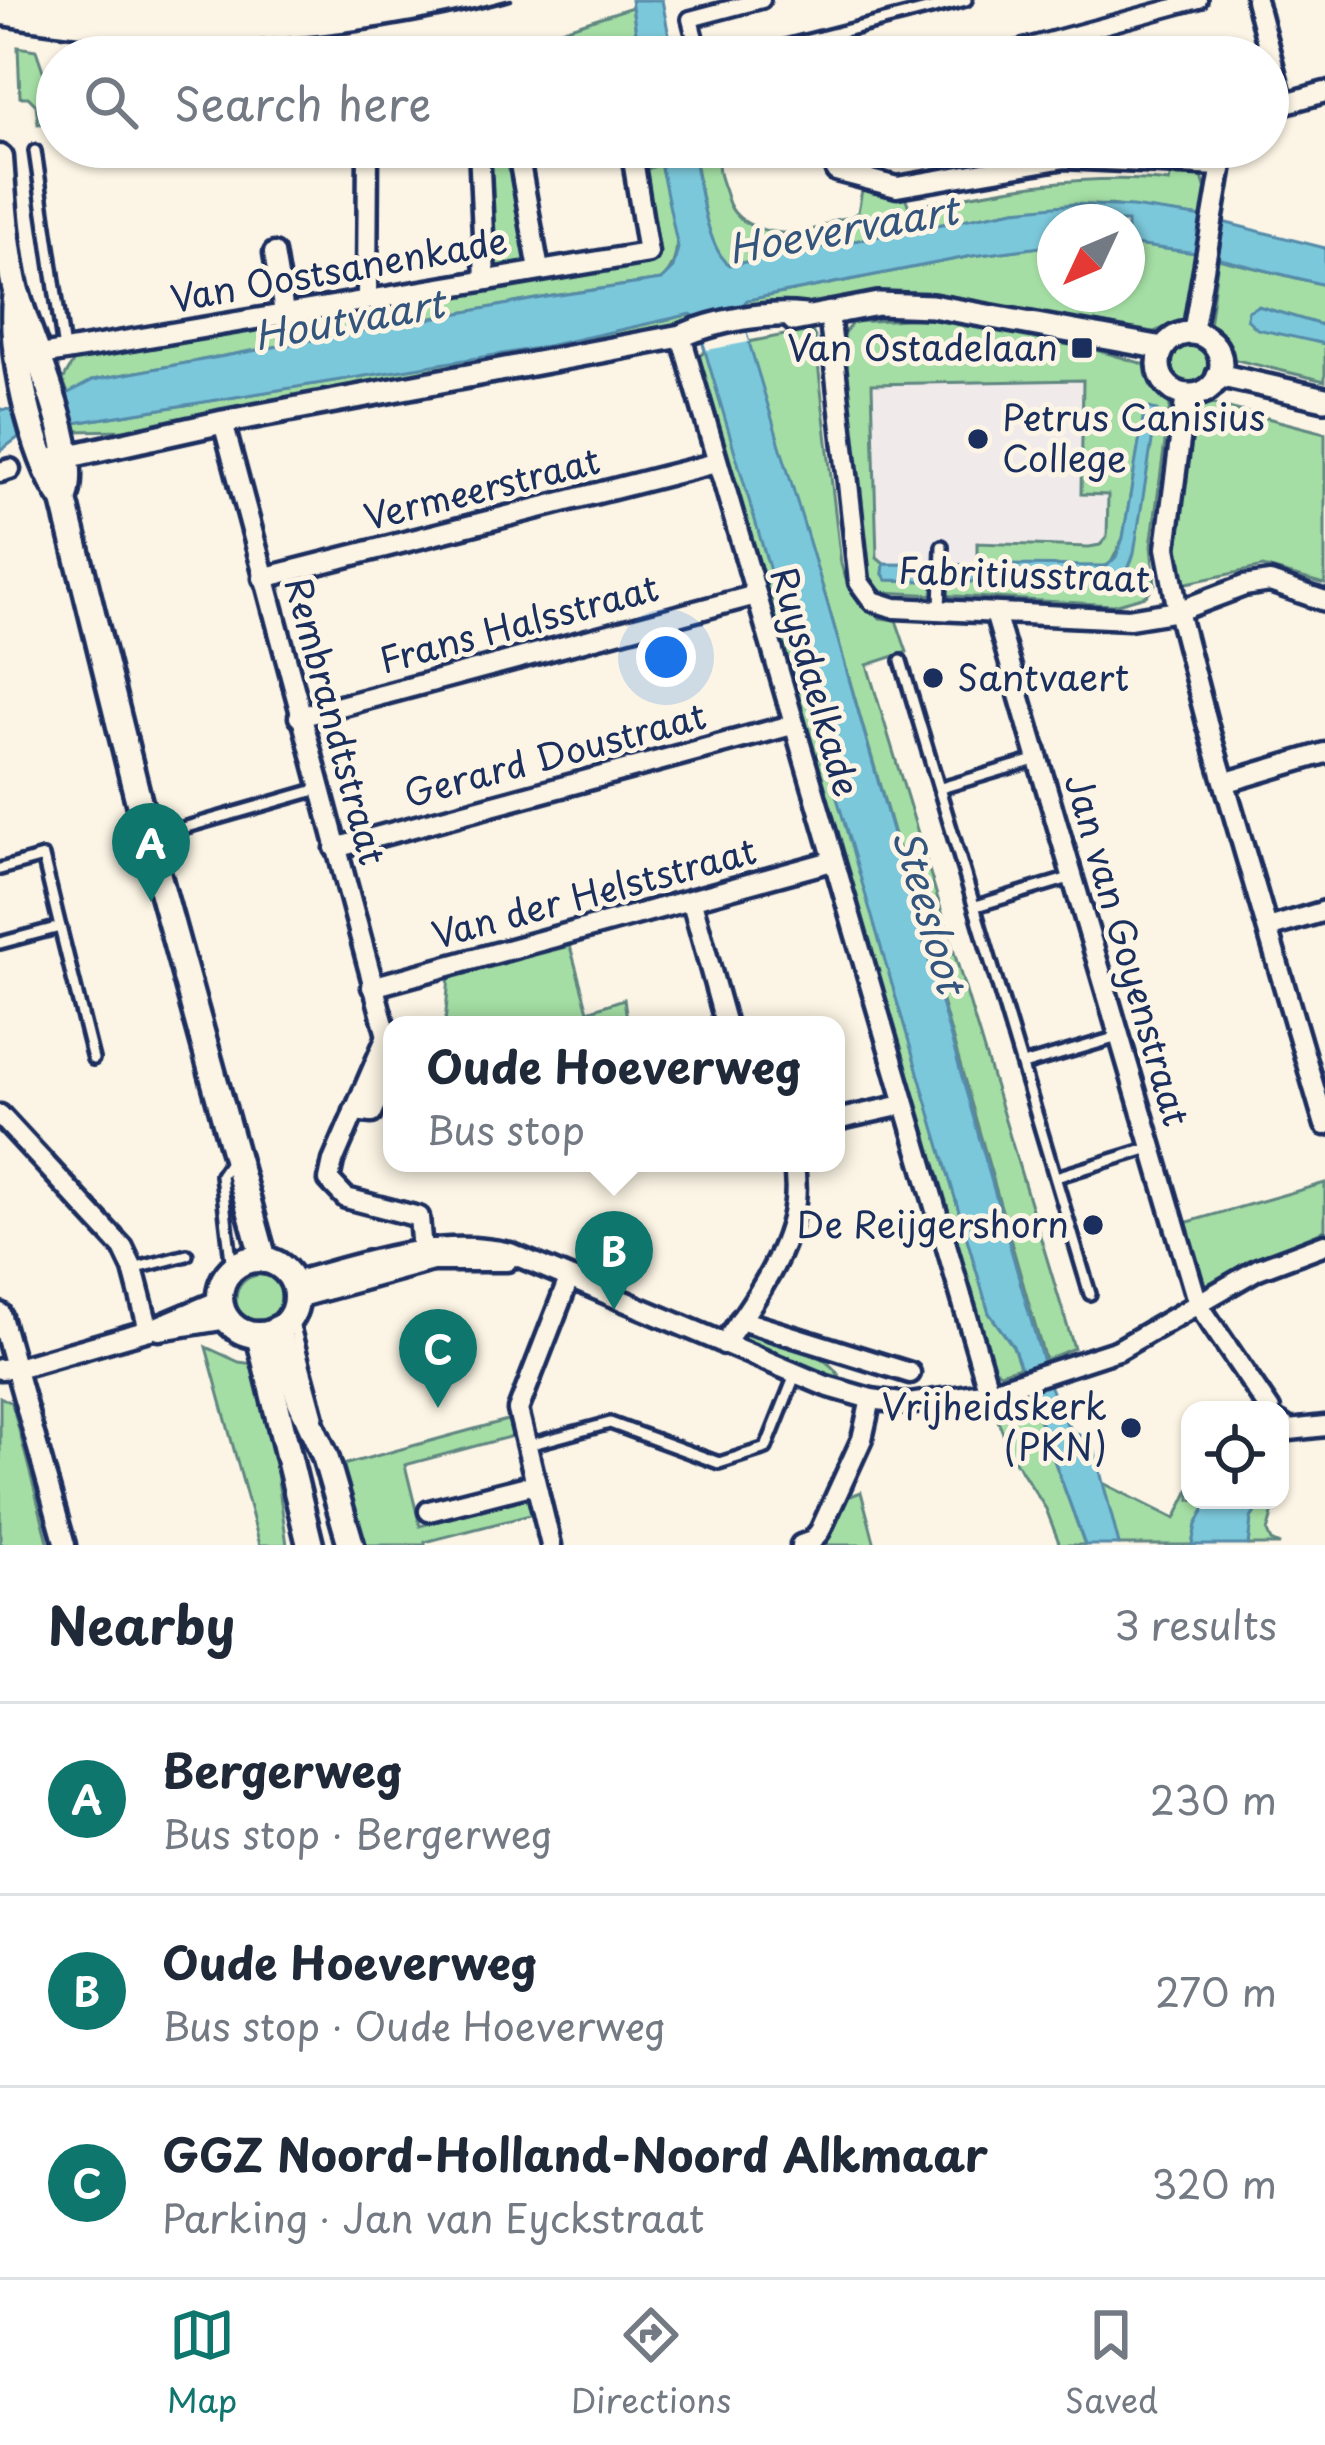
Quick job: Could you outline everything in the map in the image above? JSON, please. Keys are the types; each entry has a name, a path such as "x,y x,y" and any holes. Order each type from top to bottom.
{"main road":[{"path":"0,158 16,292 40,402 55,459 70,486 64,500 150,847 244,1182 246,1264"},
{"path":"283,1312 241,1331 224,1309 223,1283 246,1264 284,1269 283,1312 310,1545"},
{"path":"283,1312 300,1400 325,1456 351,1545"}],"street":[{"path":"694,36 690,20 762,0"},
{"path":"1066,36 1199,0"},
{"path":"1256,0 1263,36"},
{"path":"1289,102 1325,92"},
{"path":"367,298 368,168"},
{"path":"479,168 485,279"},
{"path":"521,168 539,270"},
{"name":"Van Oostsanenkade","path":"30,358 648,253 634,168"},
{"path":"836,171 897,187 1007,168"},
{"path":"1193,333 1220,168"},
{"path":"274,253 284,312"},
{"path":"55,459 223,422 694,333 878,304 932,306 1103,340 1117,350 1161,354"},
{"name":"Fabritiusstraat","path":"829,312 861,588 880,604 1129,619 1178,611 1166,548 1186,394"},
{"name":"Ruysdaelkade","path":"694,333 716,463 989,1392"},
{"path":"1193,333 1213,343 1220,370 1205,390 1186,394 1169,387 1160,370 1161,354 1171,339 1193,333"},
{"path":"1220,370 1325,399"},
{"name":"Rembrandtstraat","path":"223,422 383,1018"},
{"name":"Vermeerstraat","path":"263,578 716,463"},
{"path":"1325,601 1270,582 1244,586 1178,611 1268,928 1317,1064 1325,1125"},
{"name":"Frans Halsstraat","path":"299,717 756,595"},
{"name":"Jan van Goyenstraat","path":"994,613 1198,1304 1264,1401"},
{"name":"Gerard Doustraat","path":"335,848 792,725"},
{"path":"1227,782 1325,753"},
{"name":"Van der Helststraat","path":"372,987 832,861"},
{"path":"692,902 724,1016"},
{"path":"1268,928 1325,910"},
{"path":"383,1051 333,1161 329,1180 346,1198 419,1217 423,1256"},
{"path":"354,1111 372,1113 383,1088"},
{"path":"845,1118 903,1105"},
{"path":"0,1115 119,1242 133,1269 148,1330"},
{"path":"724,1344 792,1222 798,1191 795,1172"},
{"path":"283,1312 423,1256 524,1261 796,1373 871,1399 909,1404 989,1392 1118,1350 1258,1269 1325,1244"},
{"path":"551,1545 518,1419 520,1399 569,1279"},
{"path":"6,1372 224,1309"},
{"path":"0,1313 6,1372 65,1545"},
{"path":"740,1320 910,1372"},
{"path":"801,1545 820,1531 862,1439 871,1399"},
{"path":"1289,1429 1325,1426"},
{"path":"428,1511 535,1484"}],"lane":[{"path":"825,36 966,0"},
{"path":"30,358 35,152"},
{"path":"940,610 942,546"},
{"path":"901,661 1090,1294"},
{"path":"941,788 1038,759"},
{"path":"169,832 319,789"},
{"path":"0,869 43,857 93,1059"},
{"path":"976,906 1073,878"},
{"path":"0,943 59,927"},
{"path":"1023,1065 1118,1037"},
{"path":"1056,1177 1150,1148"},
{"path":"133,1269 187,1255"},
{"path":"525,1446 610,1423 718,1463 766,1448 796,1373"}],"shaded area":[{"name":"Petrus Canisius College","path":"1083,379 1081,493 1109,494 1107,537 1100,545 978,543 977,566 884,564 877,559 872,384"}],"green space":[{"path":"632,7 637,36 542,36"},
{"path":"18,47 36,50 36,105 20,97"},
{"path":"488,168 514,168 531,263 494,268"},
{"path":"661,168 677,240 670,269 661,280 93,380 69,396 63,380 76,357 654,260 659,246 645,170"},
{"path":"696,168 718,168 732,209 740,218 763,230 790,233 850,218 858,212 862,190 903,191 909,207 1071,181 1169,182 1172,169 1202,177 1207,193 1203,217 1145,210 1145,204 1037,204 1037,209 730,265 710,231"},
{"path":"1145,246 1197,253 1184,320 1154,332 934,296 741,315 739,309 747,300 1037,247 1037,312 1145,312"},
{"path":"1218,259 1325,285 1325,326 1258,306 1252,325 1325,344 1325,381 1228,358 1224,343 1209,326"},
{"path":"692,314 690,324 618,341 125,430 77,431 74,423 538,348"},
{"path":"954,321 1144,364 1157,388 1171,398 1151,546 1155,584 1146,596 1114,605 883,592 865,581 839,339 853,322","holes":["1083,380 1081,494 1108,495 1107,537 1100,545 977,543 977,566 1101,568 1111,563 1123,538 1145,408 1117,581 1107,585 887,580 884,564 877,558 872,384"]},
{"path":"811,330 844,575 880,618 896,620 907,652 867,665 1074,1348 1045,1360 748,342"},
{"path":"1190,341 1205,347 1211,362 1205,377 1190,383 1175,377 1169,362 1175,347"},
{"path":"707,350 989,1313 1013,1346 1020,1367 1000,1373 987,1361 693,361"},
{"path":"1198,400 1325,433 1325,584 1263,567 1182,584 1171,543"},
{"path":"570,946 588,1011 624,999 627,1016 446,1016 449,976"},
{"path":"1325,1183 1325,1230 1265,1255 1213,1287 1199,1282 1181,1224"},
{"path":"260,1275 277,1282 284,1299 277,1316 260,1323 243,1316 236,1299 243,1282"},
{"path":"744,1328 815,1354 843,1383 737,1340"},
{"path":"206,1347 239,1362 262,1365 287,1545 260,1545"},
{"path":"1030,1395 1085,1545 1060,1545 1046,1509 1012,1456 994,1410"},
{"path":"0,1397 12,1403 49,1545 0,1545"},
{"path":"511,1419 513,1436 405,1465 420,1526 529,1498 534,1514 425,1545 361,1545 339,1466"},
{"path":"1103,1483 1175,1519 1181,1507 1204,1509 1192,1545 1119,1545"},
{"path":"861,1492 875,1545 817,1545 845,1498"},
{"path":"1257,1509 1273,1509 1267,1532 1280,1545 1248,1545 1251,1518"}],"water":[{"path":"631,0 662,0 669,36 637,36"},
{"path":"661,168 696,168 709,229 730,265 1037,208 1037,247 747,300 739,309 1050,1387 1069,1427 1092,1440 1119,1545 1085,1545 1013,1346 989,1313 695,317 691,314 538,348 74,423 19,437 0,451 0,409 36,406 93,380 661,280 673,268 678,248"},
{"path":"1145,209 1203,217 1325,248 1325,285 1197,253 1145,246"},
{"path":"1258,306 1325,326 1325,344 1257,329 1247,319 1248,311"},
{"path":"1145,407 1157,410 1134,553 1118,579 1107,585 887,580 883,574 884,564 1107,566 1123,538"},
{"path":"1204,1509 1257,1509 1251,1518 1248,1545 1192,1545"}],"pier":[{"path":"740,309 749,342 707,350 696,318"}],"railway":[{"path":"320,36 511,0"},
{"path":"0,26 76,36"}],"place":[{"name":"Van Ostadelaan","path":"1082,348"},
{"name":"Petrus Canisius College","path":"978,439"},
{"name":"Santvaert","path":"933,678"},
{"name":"Bergerweg","path":"151,902"},
{"name":"De Reijgershorn","path":"1093,1225"},
{"name":"Oude Hoeverweg","path":"614,1310"},
{"name":"GGZ Noord-Holland-Noord Alkmaar","path":"438,1408"},
{"name":"Vrijheidskerk (PKN)","path":"1131,1428"}],"water label":[{"name":"Hoevervaart","path":"843,230"},
{"name":"Houtvaart","path":"349,320"},
{"name":"Steesloot","path":"929,911"}]}
